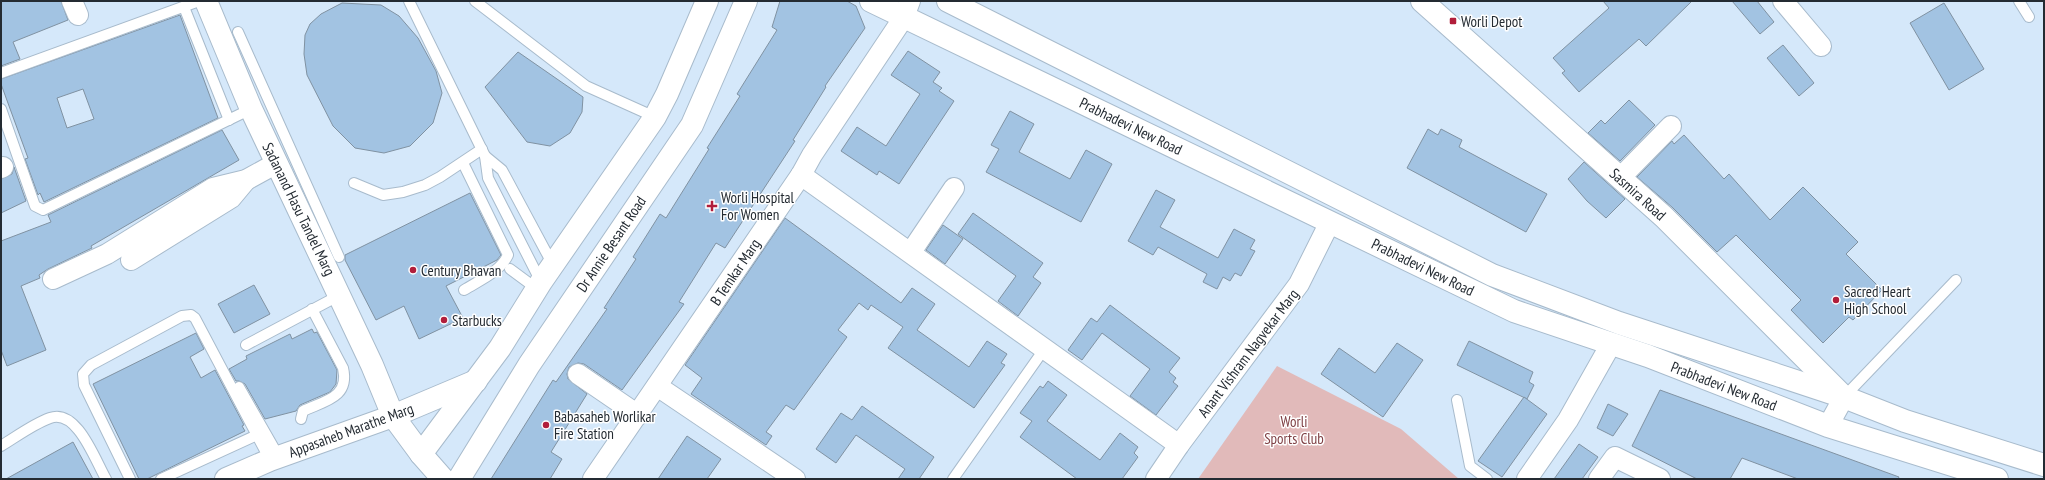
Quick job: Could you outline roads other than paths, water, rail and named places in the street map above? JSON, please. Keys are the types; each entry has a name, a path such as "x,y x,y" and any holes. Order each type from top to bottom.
{"main road":[{"name":"Sadanand Hasu Tandel Marg","path":"206,1 237,60 251,109 276,163 307,206 340,295 372,365 393,416 421,454 443,479"},
{"path":"421,454 500,348 544,279 655,117 664,100 707,1"},
{"name":"Dr Annie Besant Road","path":"460,479 529,365 692,125 746,1"},
{"name":"Prabhadevi New Road","path":"870,1 907,9 1330,222 1514,311 1611,344 1828,426 1997,479"},
{"name":"Prabhadevi New Road","path":"948,1 1492,275 1619,323 1844,397 1905,421 2044,465"},
{"name":"Sasmira Road","path":"1422,1 1664,217 1844,397"},
{"name":"Appasaheb Marathe Marg","path":"226,479 275,458 393,416 476,381"}],"street":[{"path":"1783,1 1821,46"},
{"name":"B Temkar Marg","path":"593,479 638,416 801,175 812,155 907,9"},
{"path":"1620,178 1671,126"},
{"path":"53,279 107,254 213,188 246,180 276,163"},
{"path":"801,175 911,252 1179,445"},
{"path":"131,260 231,198 246,180"},
{"path":"911,252 954,188"},
{"name":"Anant Vishram Nagvekar Marg","path":"1156,479 1179,445 1300,284 1330,222"},
{"path":"1527,479 1568,420 1611,344"},
{"path":"578,374 638,416"},
{"path":"657,386 795,479"},
{"path":"1828,426 1844,397"},
{"path":"1598,479 1615,457 1660,479"}],"lane":[{"path":"1,73 199,1"},
{"path":"409,1 484,152 488,178 544,279"},
{"path":"475,1 586,86 655,117"},
{"path":"2019,1 2029,17"},
{"path":"184,7 206,67 229,120"},
{"path":"238,32 237,60 307,206 339,258"},
{"path":"206,67 237,60"},
{"path":"1,109 35,206 43,210 251,109"},
{"path":"354,182 383,195 403,192 425,185 484,152"},
{"path":"484,152 502,170 544,279"},
{"path":"463,163 508,255 504,264 496,271 464,290"},
{"path":"510,269 544,279"},
{"path":"1844,397 1956,280"},
{"path":"246,345 340,295"},
{"path":"301,419 303,411 330,400 341,390 345,379 343,368 312,309"},
{"path":"130,479 84,385 83,374 91,365 182,316 191,315 196,318 257,435 275,458"},
{"path":"953,479 1045,348"},
{"path":"237,383 275,458"},
{"path":"1457,400 1470,466 1487,479"},
{"path":"1,446 50,418 63,417 76,426 106,479"},
{"path":"161,479 257,435"}],"place":[{"name":"Worli Depot","path":"1453,21"},
{"name":"Worli Hospital For Women","path":"712,206"},
{"name":"Century Bhavan","path":"413,270"},
{"name":"Sacred Heart High School","path":"1836,300"},
{"name":"Starbucks","path":"444,320"},
{"name":"Babasaheb Worlikar Fire Station","path":"546,425"}],"park label":[{"name":"Worli Sports Club","path":"1294,430"}]}
